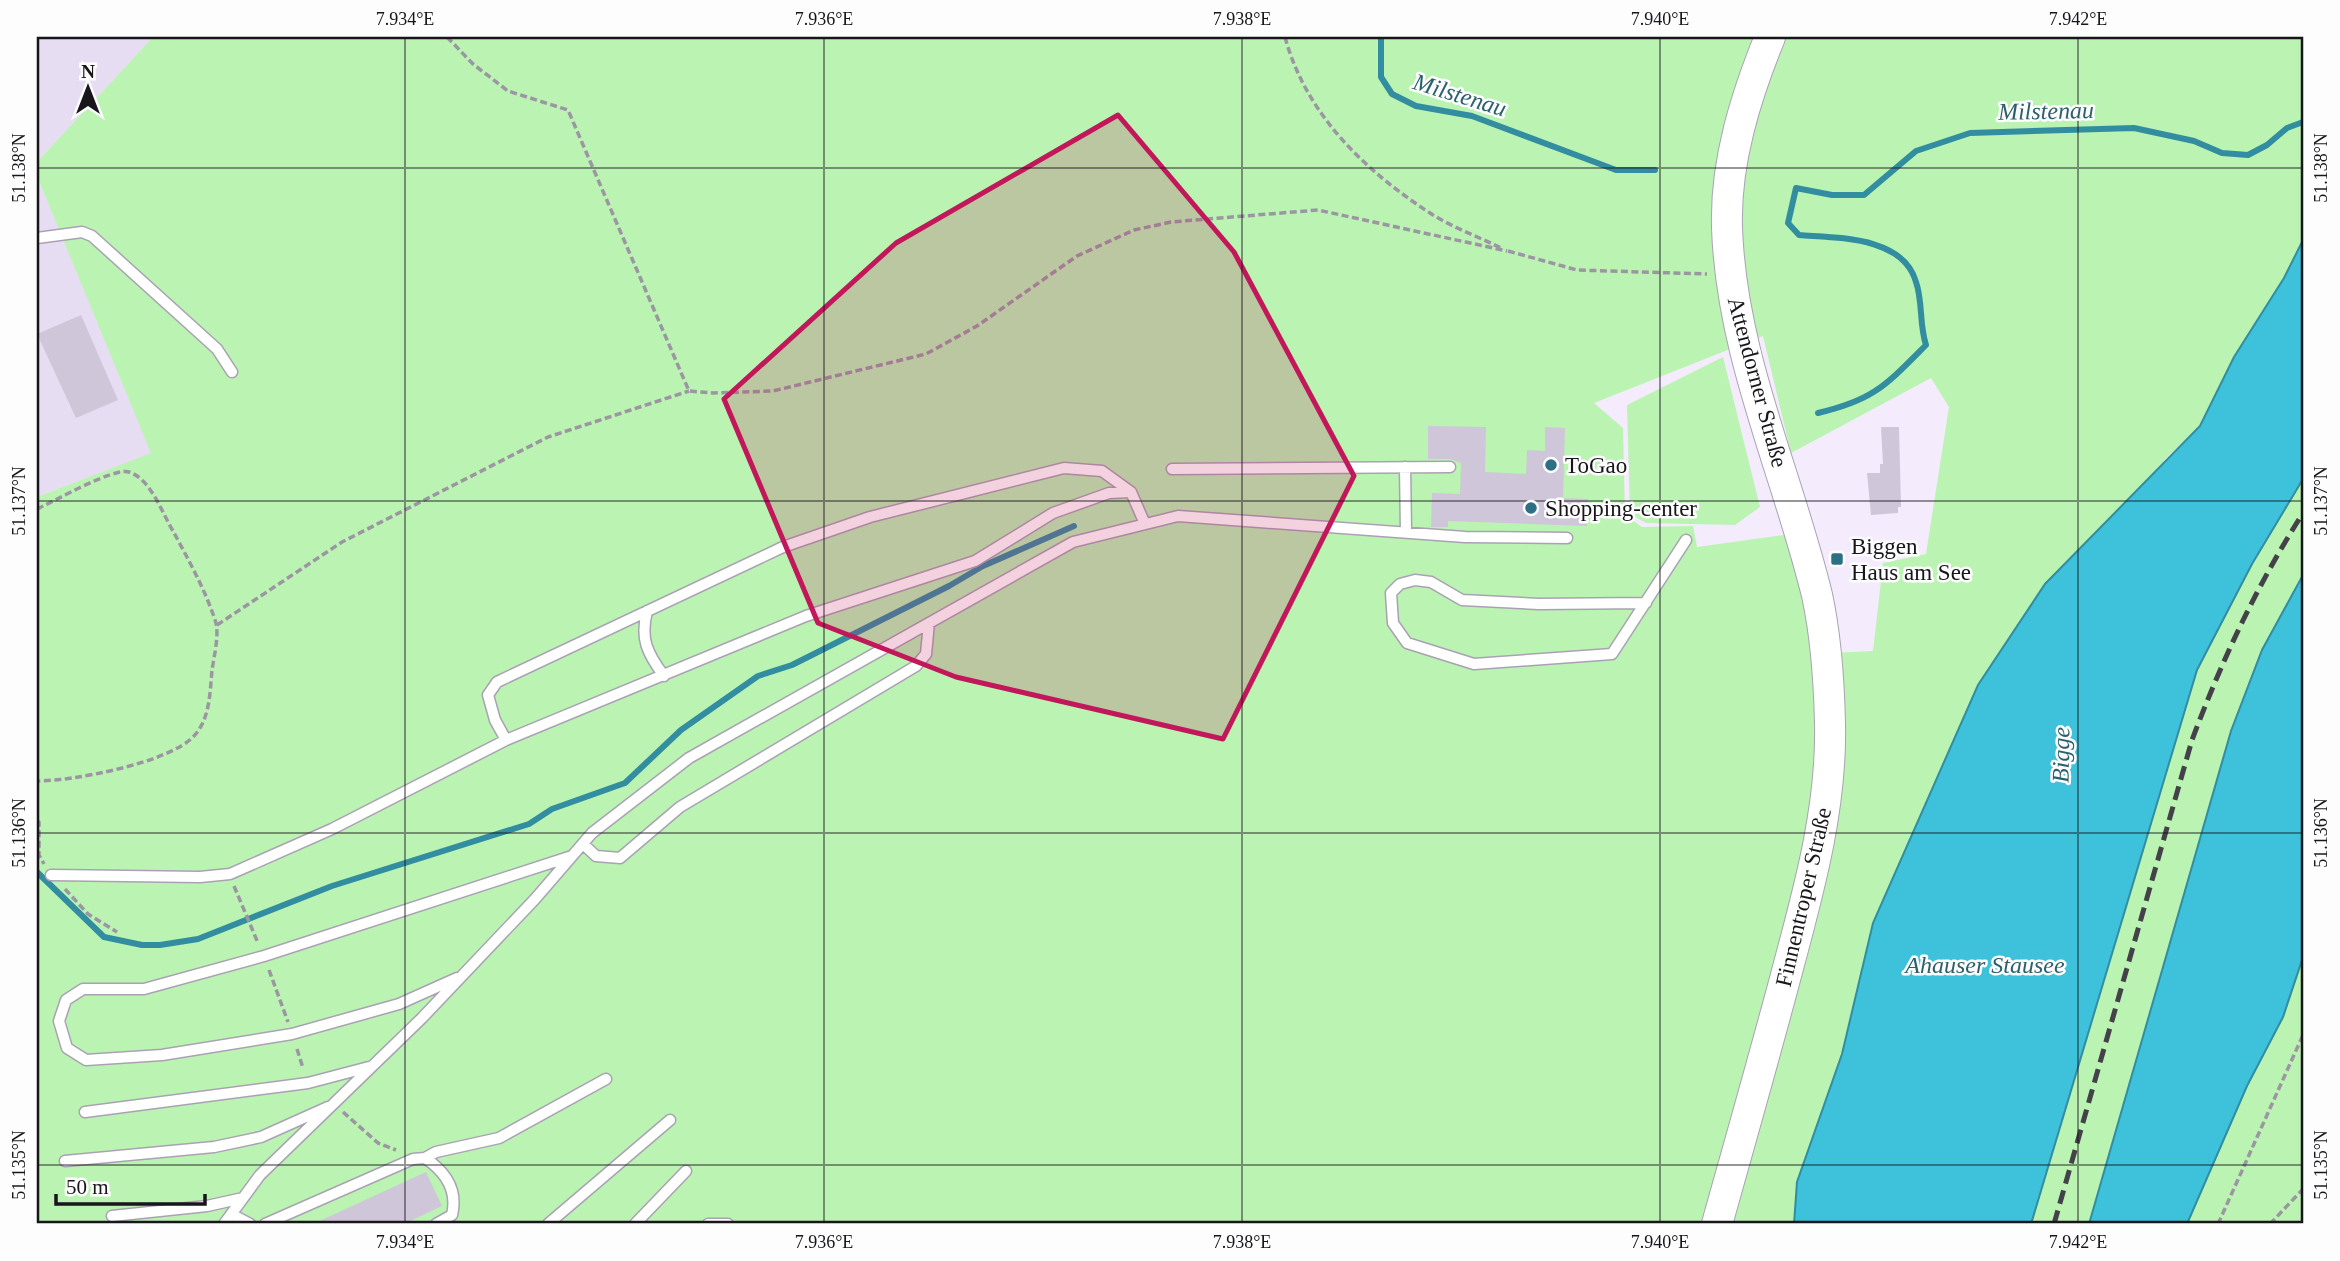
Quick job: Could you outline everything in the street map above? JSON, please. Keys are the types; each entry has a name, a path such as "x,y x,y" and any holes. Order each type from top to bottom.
{"main road":[{"name":"Attendorner Straße","path":"1770,37 1741,119 1730,172 1727,224 1730,272 1742,339 1797,523"},
{"name":"Finnentroper Straße","path":"1717,1224 1797,933 1816,857 1826,792 1830,724 1826,661 1817,597 1797,523"}],"lane":[{"path":"37,238 82,232 92,236 217,349 232,372"},
{"path":"1405,467 1406,533"},
{"path":"1172,469 1450,467"},
{"path":"506,740 495,720 488,695 496,682 783,547 870,517 1064,468 1102,471 1131,492 1145,524"},
{"path":"51,875 200,877 230,874 332,829 506,740 831,606 975,561 1053,513 1109,493 1131,492"},
{"path":"224,1224 260,1175 463,975 592,833 689,758 1073,542 1178,516 1406,533 1567,538"},
{"path":"1646,603 1539,604 1462,600 1431,582 1415,580 1400,584 1391,593 1389,603 1393,623 1408,643 1474,664 1612,654 1646,603 1686,540"},
{"path":"648,611 642,632 654,662 664,676"},
{"path":"583,844 596,856 620,858 680,807 916,666 926,654 929,623"},
{"path":"463,975 399,1004 292,1034 162,1055 86,1060 67,1048 59,1021 66,1000 83,989 144,989 264,957 572,856"},
{"path":"85,1112 307,1083 372,1066"},
{"path":"265,1224 413,1159 499,1138 606,1079"},
{"path":"65,1160 214,1147 261,1137 334,1104"},
{"path":"548,1224 670,1120"},
{"path":"425,1157 436,1165 453,1189 452,1215 436,1224"},
{"path":"635,1224 685,1171"},
{"path":"112,1216 207,1206 243,1198"},
{"path":"231,1214 250,1224"},
{"path":"708,1224 728,1224"}],"path":[{"path":"447,37 473,64 508,91 568,110 689,391"},
{"path":"1285,37 1313,105 1357,158 1434,215 1507,251"},
{"path":"217,625 342,542 548,437 689,391 772,391 926,354 977,326 1077,256 1134,230 1171,222 1318,210 1507,251 1577,270 1691,275 1730,272"},
{"path":"37,509 82,490 106,475 121,471 131,473 146,484 181,547 217,625 209,707 194,736 167,753 122,768 54,781 37,781"},
{"path":"230,874 249,926"},
{"path":"2218,1224 2303,1035"},
{"path":"334,1104 378,1143 413,1159"},
{"path":"2270,1224 2303,1189"}],"highlighted area":[{"path":"1118,115 1234,252 1354,476 1223,739 956,677 818,623 724,399 896,243"}],"shaded area":[{"path":"37,37 153,37 37,162"},
{"path":"37,176 152,453 37,497"}],"green space":[{"path":"153,37 2303,37 2303,240 2284,278 2234,357 2200,426 2165,459 1842,1054 1797,1182 1794,1224 37,1224 37,497 151,453 37,176 37,162","holes":["1763,336 1791,453 1931,378 1949,407 1926,554 1883,563 1873,651 1810,654 1806,600 1784,535 1697,547 1693,526 1642,527 1625,515 1623,428 1594,403"]},
{"path":"1723,357 1760,507 1735,525 1646,523 1630,514 1627,405"},
{"path":"2303,479 2303,575 2262,650 2231,731 2089,1224 2031,1224 2197,670 2252,564"},
{"path":"2303,957 2303,1224 2187,1224 2247,1086 2283,1017"}],"water":[{"name":"Ahauser Stausee","path":"2303,240 2303,479 2252,564 2197,670 2031,1224 1794,1224 1797,1182 1842,1054 1873,923 1978,685 2045,584 2200,426 2234,357 2284,278"},
{"path":"2303,575 2303,957 2283,1017 2247,1086 2187,1224 2089,1224 2231,731 2262,650"}],"building":[{"path":"81,315 118,400 76,418 37,334"},
{"path":"1428,426 1486,427 1485,472 1526,474 1527,450 1545,451 1545,427 1565,428 1563,498 1588,499 1587,526 1448,521 1448,527 1431,527 1432,493 1460,494 1461,463 1450,459 1428,459"},
{"path":"1881,427 1899,427 1901,507 1898,507 1898,513 1871,515 1867,473 1880,473 1880,464 1883,464"},
{"path":"426,1172 442,1206 404,1224 313,1224"}],"waterway":[{"name":"Milstenau","path":"1381,37 1381,77 1392,94 1416,106 1472,116 1616,170 1655,170"},
{"name":"Milstenau","path":"1818,413 1853,403 1878,389 1926,345 1918,290 1909,267 1898,256 1867,242 1799,235 1788,223 1796,188 1832,195 1864,195 1916,151 1970,133 2134,128 2194,141 2222,153 2248,155 2267,145 2287,128 2303,122"},
{"path":"37,872 104,937 142,945 198,939 332,886 529,824 552,809 625,783 681,730 758,676 792,665 949,586 983,566 1074,526"}],"railway":[{"path":"2054,1224 2192,740 2242,624 2270,568 2303,513"}],"place":[{"name":"ToGao","path":"1551,465"},
{"name":"Shopping-center","path":"1531,508"},
{"name":"Biggen Haus am See","path":"1837,559"}],"water label":[{"name":"Bigge","path":"2061,755"}]}
